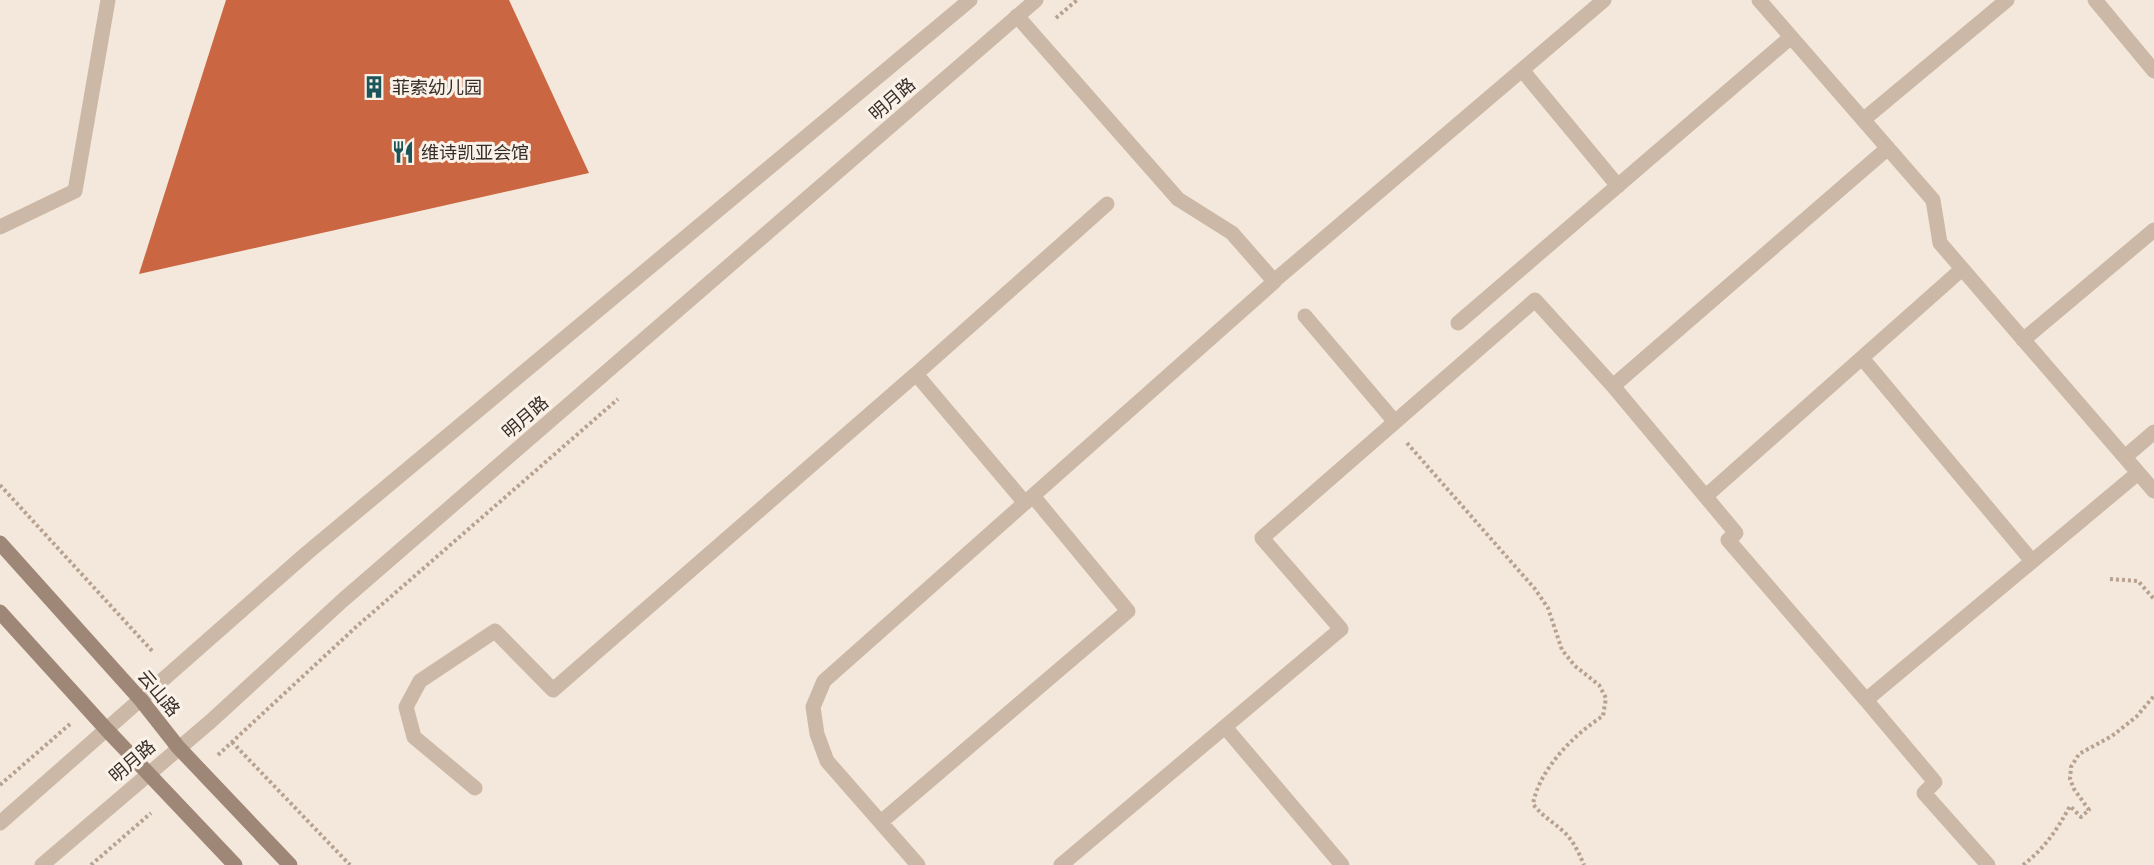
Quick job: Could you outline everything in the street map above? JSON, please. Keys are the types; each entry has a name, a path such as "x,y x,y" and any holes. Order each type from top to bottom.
{"main road":[{"name":"云山路","path":"0,543 141,700 178,747 290,865"},
{"path":"0,612 107,730 235,865"}],"street":[{"path":"0,227 75,191 108,0"},
{"name":"明月路","path":"0,823 307,553 970,0"},
{"name":"明月路","path":"42,865 211,721 343,600 1036,0"},
{"path":"918,865 827,761 817,734 813,707 824,681 1275,281 1604,0"},
{"path":"1759,0 1933,200 1940,243 2154,491"},
{"path":"1863,120 2007,0"},
{"path":"2095,0 2154,71"},
{"path":"1017,16 1178,199 1232,233 1275,281"},
{"path":"1458,322 1791,37"},
{"path":"1522,70 1618,186"},
{"path":"1612,386 1888,148"},
{"path":"475,788 414,737 406,707 420,681 495,631 553,690 916,374 1107,204"},
{"path":"2024,340 2154,230"},
{"path":"1706,496 1962,269"},
{"path":"1060,865 1341,629 1262,538 1535,300 1612,386 1736,533 1728,540 1935,782 1924,793 1988,865"},
{"path":"1305,316 1393,424"},
{"path":"1862,358 2032,561"},
{"path":"881,822 1128,611 916,374"},
{"path":"2125,457 2154,432"},
{"path":"1866,700 2138,473"},
{"path":"1225,727 1342,865"}],"path":[{"path":"1035,37 1077,0"},
{"path":"201,769 356,627 619,399"},
{"path":"1393,424 1535,589 1548,608 1562,651 1575,666 1599,685 1606,698 1603,716 1587,726 1554,763 1536,790 1533,804 1543,818 1563,831 1577,849 1584,865"},
{"path":"2110,579 2138,581 2154,599"},
{"path":"2023,865 2045,845 2070,806 2081,817 2089,810 2074,789 2070,779 2071,767 2079,754 2112,736 2136,717 2154,696"},
{"path":"91,865 170,794"}],"building":[{"name":"菲索幼儿园","path":"226,0 509,0 589,173 139,274"}],"place":[{"name":"菲索幼儿园","path":"374,87"},
{"name":"维诗凯亚会馆","path":"403,152"}]}
